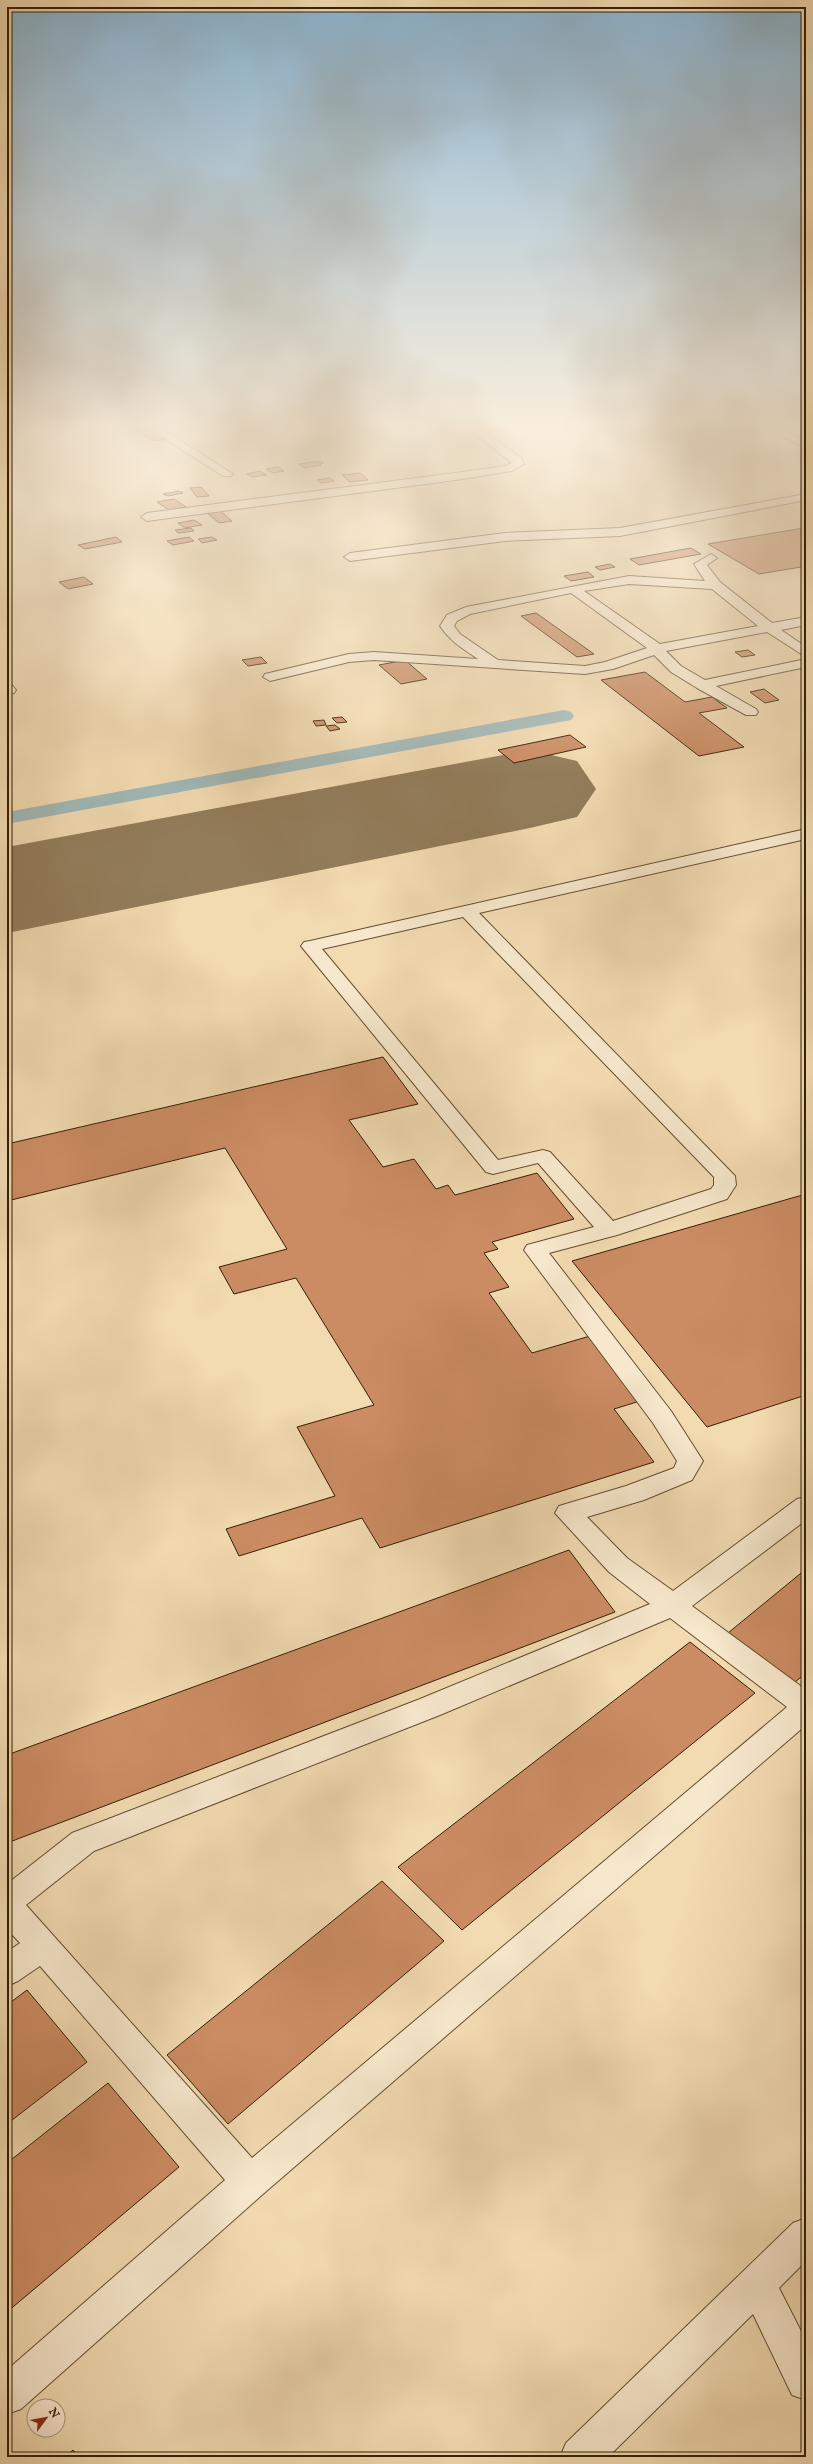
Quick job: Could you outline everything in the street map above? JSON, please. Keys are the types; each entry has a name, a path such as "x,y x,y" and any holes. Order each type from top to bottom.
{"street":[{"path":"350,557 446,544"},
{"path":"711,558 700,564 715,585 769,628 806,653"},
{"path":"497,666 455,637 447,626 452,618 466,611 487,606 573,589 629,580 715,585"},
{"path":"573,589 657,649 676,670 751,712"},
{"path":"270,678 349,658 374,656 497,666 585,670 608,666 657,649 806,621"},
{"path":"702,685 806,664"},
{"path":"609,1230 543,1156 493,1168 310,946 806,834"},
{"path":"7,2395 250,2182 806,1707 674,1605 618,1565 568,1513 635,1493 683,1474 690,1461 662,1417 535,1250 609,1230 719,1194 725,1185 724,1176 466,910"},
{"path":"7,1902 83,1842 430,1707 674,1605 806,1506"},
{"path":"7,1906 250,2182"},
{"path":"7,1971 42,1946"},
{"path":"580,2457 806,2236"},
{"path":"758,2284 806,2382"}],"building":[{"path":"83,544 111,544 85,549 78,545"},
{"path":"708,544 805,544 806,570 801,567 759,574"},
{"path":"691,548 701,554 639,565 630,559"},
{"path":"610,564 615,567 600,570 595,567"},
{"path":"588,572 594,577 571,581 564,576"},
{"path":"84,577 93,584 68,589 59,582"},
{"path":"536,613 594,654 577,657 521,616"},
{"path":"748,650 755,655 742,657 735,652"},
{"path":"261,657 267,663 248,666 242,660"},
{"path":"405,660 427,679 401,684 379,665"},
{"path":"645,672 685,702 712,697 727,708 699,713 744,747 699,756 601,680"},
{"path":"764,689 779,700 765,703 750,692"},
{"path":"342,717 347,722 337,723 332,718"},
{"path":"324,720 326,725 316,726 313,721"},
{"path":"335,725 340,729 330,731 326,726"},
{"path":"570,735 586,747 514,763 498,750"},
{"path":"383,1057 418,1104 349,1120 383,1167 414,1159 436,1189 448,1185 455,1195 537,1173 574,1219 492,1242 498,1249 484,1253 509,1287 489,1293 532,1353 590,1336 640,1401 614,1409 654,1462 380,1548 362,1518 239,1556 226,1529 335,1496 297,1427 374,1405 296,1278 234,1294 219,1267 287,1249 225,1148 7,1201 7,1144"},
{"path":"806,1194 806,1395 707,1427 572,1261"},
{"path":"569,1550 615,1612 7,1843 7,1755"},
{"path":"806,1569 806,1673 795,1682 728,1633"},
{"path":"690,1642 755,1693 462,1930 398,1867"},
{"path":"382,1881 444,1941 228,2124 167,2055"},
{"path":"27,1990 87,2062 7,2124 7,2005"},
{"path":"108,2083 179,2167 7,2312 7,2163"},
{"path":"73,2450 79,2457 65,2457"}],"waterway":[{"path":"7,818 564,716"}],"runway":[{"path":"7,890 530,789"}]}
